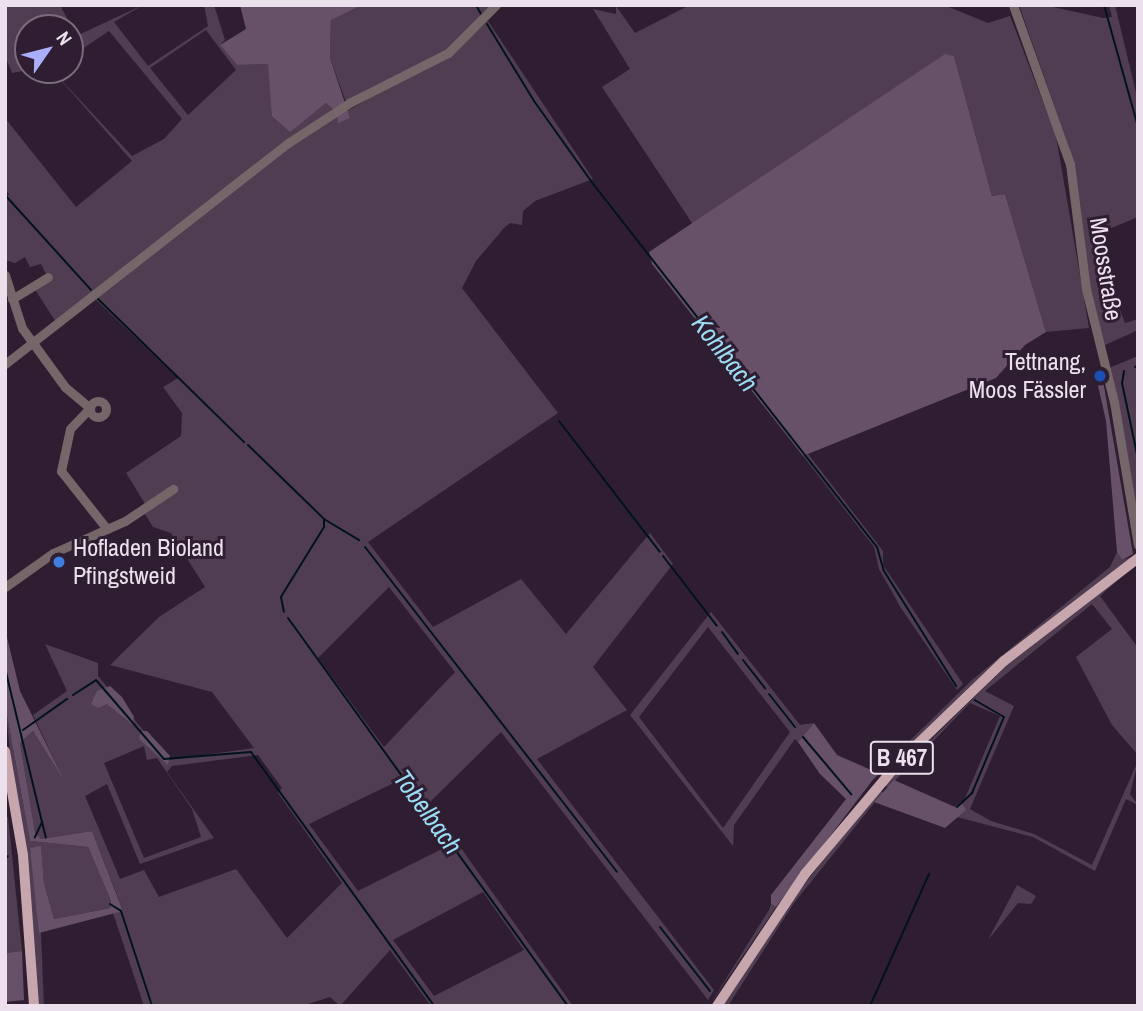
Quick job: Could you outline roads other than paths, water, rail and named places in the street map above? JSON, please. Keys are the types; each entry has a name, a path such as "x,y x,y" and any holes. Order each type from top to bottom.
{"main road":[{"name":"B 467","path":"717,1006 805,874 900,761 1004,661 1138,558"},
{"path":"5,751 23,855 34,1006"}],"street":[{"path":"5,364 311,126 448,52 496,5"},
{"name":"Moosstraße","path":"1013,5 1070,164 1086,289 1118,423 1138,545"},
{"path":"5,275 22,328 65,387 90,408 70,429 61,471 107,529"},
{"path":"12,299 48,277"},
{"path":"5,587 60,550 107,529 173,489"}],"waterway":[{"name":"Kohlbach","path":"476,5 481,14"},
{"path":"1104,5 1138,127"},
{"name":"Kohlbach","path":"487,24 534,101 594,185 877,547 884,571 956,686"},
{"name":"Tobelbach","path":"5,195 91,290"},
{"name":"Tobelbach","path":"97,298 244,442"},
{"path":"1124,371 1122,383 1138,459"},
{"path":"559,421 660,552"},
{"name":"Tobelbach","path":"248,445 324,519 324,527 281,597 284,612"},
{"path":"324,519 359,540"},
{"path":"365,547 617,872"},
{"path":"663,556 717,626"},
{"name":"Tobelbach","path":"288,618 568,1006"},
{"path":"722,632 738,654"},
{"path":"743,660 765,688"},
{"path":"5,668 42,822 35,837"},
{"path":"73,695 96,680 164,759 251,752 434,1006"},
{"path":"769,694 795,727"},
{"path":"23,730 67,699"},
{"name":"Kohlbach","path":"957,807 972,793 1004,717 974,700"},
{"path":"803,737 851,794"},
{"path":"42,822 46,838"},
{"path":"5,859 8,856"},
{"path":"870,1006 929,874"},
{"path":"110,904 121,911 152,1006"},
{"path":"660,927 710,991"}],"place":[{"name":"Tettnang, Moos Fässler","path":"1100,376"},
{"name":"Hofladen Bioland Pfingstweid","path":"59,562"}]}
